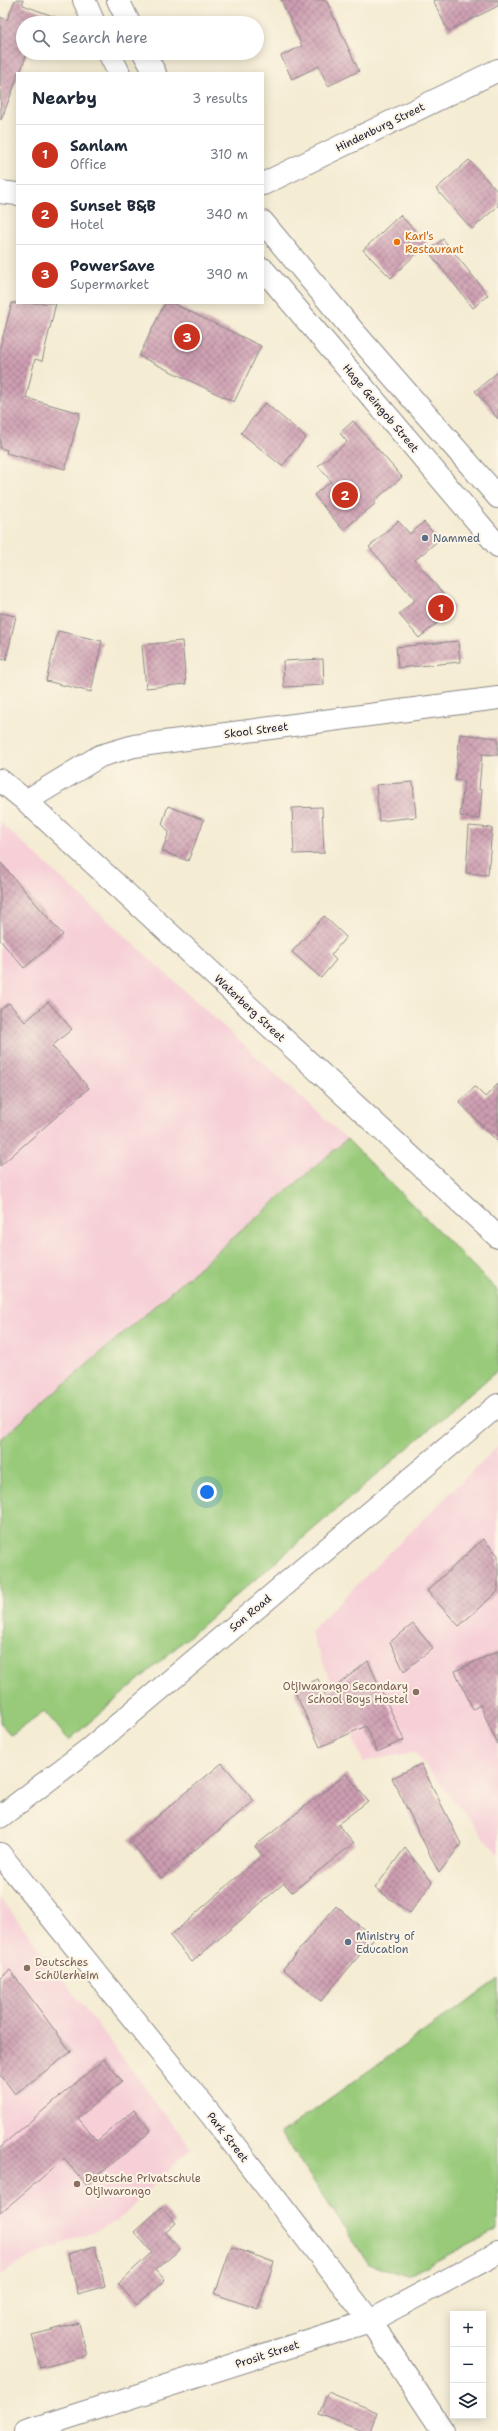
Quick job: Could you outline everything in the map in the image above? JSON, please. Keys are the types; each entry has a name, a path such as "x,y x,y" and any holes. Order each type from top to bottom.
{"main road":[{"path":"84,0 91,16"},
{"path":"118,0 126,16"},
{"path":"112,60 118,72"},
{"path":"148,60 154,72"},
{"name":"Hindenburg Street","path":"264,184 498,70"},
{"path":"0,192 16,194"},
{"path":"264,223 355,333 498,497"},
{"name":"Hage Geingob Street","path":"264,270 498,546"},
{"name":"Skool Street","path":"26,801 100,756 134,746 498,698"},
{"name":"Waterberg Street","path":"0,780 26,801 498,1237"},
{"name":"Son Road","path":"0,1818 90,1749 498,1405"},
{"name":"Park Street","path":"0,1854 211,2114 370,2321 444,2431"},
{"name":"Prosit Street","path":"26,2431 370,2321 498,2253"}],"shaded area":[{"path":"0,822 347,1139 0,1440"},
{"name":"Otjiwarongo Secondary School Boys Hostel","path":"498,1446 498,1854 414,1752 363,1762 310,1631"},
{"name":"Deutsche Privatschule Otjiwarongo","path":"0,1897 191,2148 118,2221 30,2257 0,2275"}],"green space":[{"path":"347,1139 498,1291 498,1370 69,1740 44,1711 11,1735 0,1723 0,1440"},
{"path":"498,1979 498,2229 407,2276 369,2264 281,2133"}],"building":[{"path":"15,0 23,0 23,5 53,16 16,16 16,60 25,60 20,72 16,72 16,82 1,120 0,17 7,20"},
{"path":"281,0 326,0 359,71 328,86 319,66 292,79 281,56 302,46"},
{"path":"433,0 498,0 498,6 448,31"},
{"path":"469,160 498,192 498,206 472,229 436,189"},
{"path":"400,215 427,243 391,278 363,250"},
{"path":"443,239 488,295 473,308 428,251"},
{"path":"12,303 56,304 42,361 35,359 26,398 80,413 65,469 6,453 7,450 0,448 0,347"},
{"path":"165,304 174,304 261,346 234,402 139,356"},
{"path":"498,372 498,419 475,391"},
{"path":"265,403 306,437 282,466 241,433"},
{"path":"353,421 402,477 374,501 376,503 343,530 314,495 331,481 318,466 347,442 340,433"},
{"path":"398,521 410,534 424,522 439,540 415,560 455,608 419,638 399,614 415,600 369,547"},
{"path":"0,613 16,616 6,660 0,659"},
{"path":"58,631 102,641 91,692 46,681"},
{"path":"182,641 186,684 146,688 142,645"},
{"path":"458,641 460,662 398,668 396,647"},
{"path":"323,659 324,685 284,687 283,661"},
{"path":"460,734 498,738 498,755 482,754 479,790 482,790 479,819 460,816 464,781 455,780"},
{"path":"413,782 416,817 379,821 376,785"},
{"path":"168,806 204,820 188,861 162,851 169,832 162,824"},
{"path":"322,807 324,853 294,854 292,808"},
{"path":"469,826 492,828 488,875 466,873"},
{"path":"0,862 63,935 24,968 0,940"},
{"path":"324,916 346,937 331,955 336,960 321,978 292,952"},
{"path":"48,1002 72,1029 52,1046 89,1088 0,1166 0,1010 9,1003 25,1022"},
{"path":"498,1084 498,1142 459,1102 475,1087 485,1097"},
{"path":"483,1539 498,1555 498,1591 459,1626 427,1591"},
{"path":"413,1624 433,1648 404,1671 390,1642"},
{"path":"498,1651 498,1745 480,1705 473,1709 455,1671"},
{"path":"368,1661 404,1740 377,1752 366,1726 320,1747 294,1690 318,1679 325,1695"},
{"path":"222,1763 254,1801 161,1878 129,1840"},
{"path":"421,1764 461,1844 439,1873 392,1778"},
{"path":"346,1774 368,1801 338,1824 354,1843 292,1892 284,1883 192,1962 170,1936 262,1855 255,1846"},
{"path":"405,1848 432,1882 410,1913 375,1888"},
{"path":"336,1906 374,1938 321,2001 283,1969"},
{"path":"10,1970 71,2052 15,2094 0,2074 0,1978"},
{"path":"104,2059 122,2081 78,2118 97,2141 134,2110 151,2131 87,2185 64,2159 0,2213 0,2147"},
{"path":"162,2207 176,2223 165,2233 180,2249 156,2270 165,2280 137,2305 118,2284 152,2252 134,2232"},
{"path":"95,2246 105,2286 78,2294 68,2254"},
{"path":"231,2247 274,2262 258,2309 215,2294"},
{"path":"79,2323 87,2356 40,2368 32,2335"},
{"path":"328,2392 377,2412 370,2431 362,2431 319,2414"}],"place":[{"name":"Kari's Restaurant","path":"397,242"},
{"name":"PowerSave","path":"187,337"},
{"name":"Sunset B&B","path":"345,495"},
{"name":"Nammed","path":"425,538"},
{"name":"Sanlam","path":"441,608"},
{"name":"Otjiwarongo Secondary School Boys Hostel","path":"416,1692"},
{"name":"Ministry of Education","path":"348,1942"},
{"name":"Deutsches Schülerheim","path":"27,1968"},
{"name":"Deutsche Privatschule Otjiwarongo","path":"77,2184"}]}
